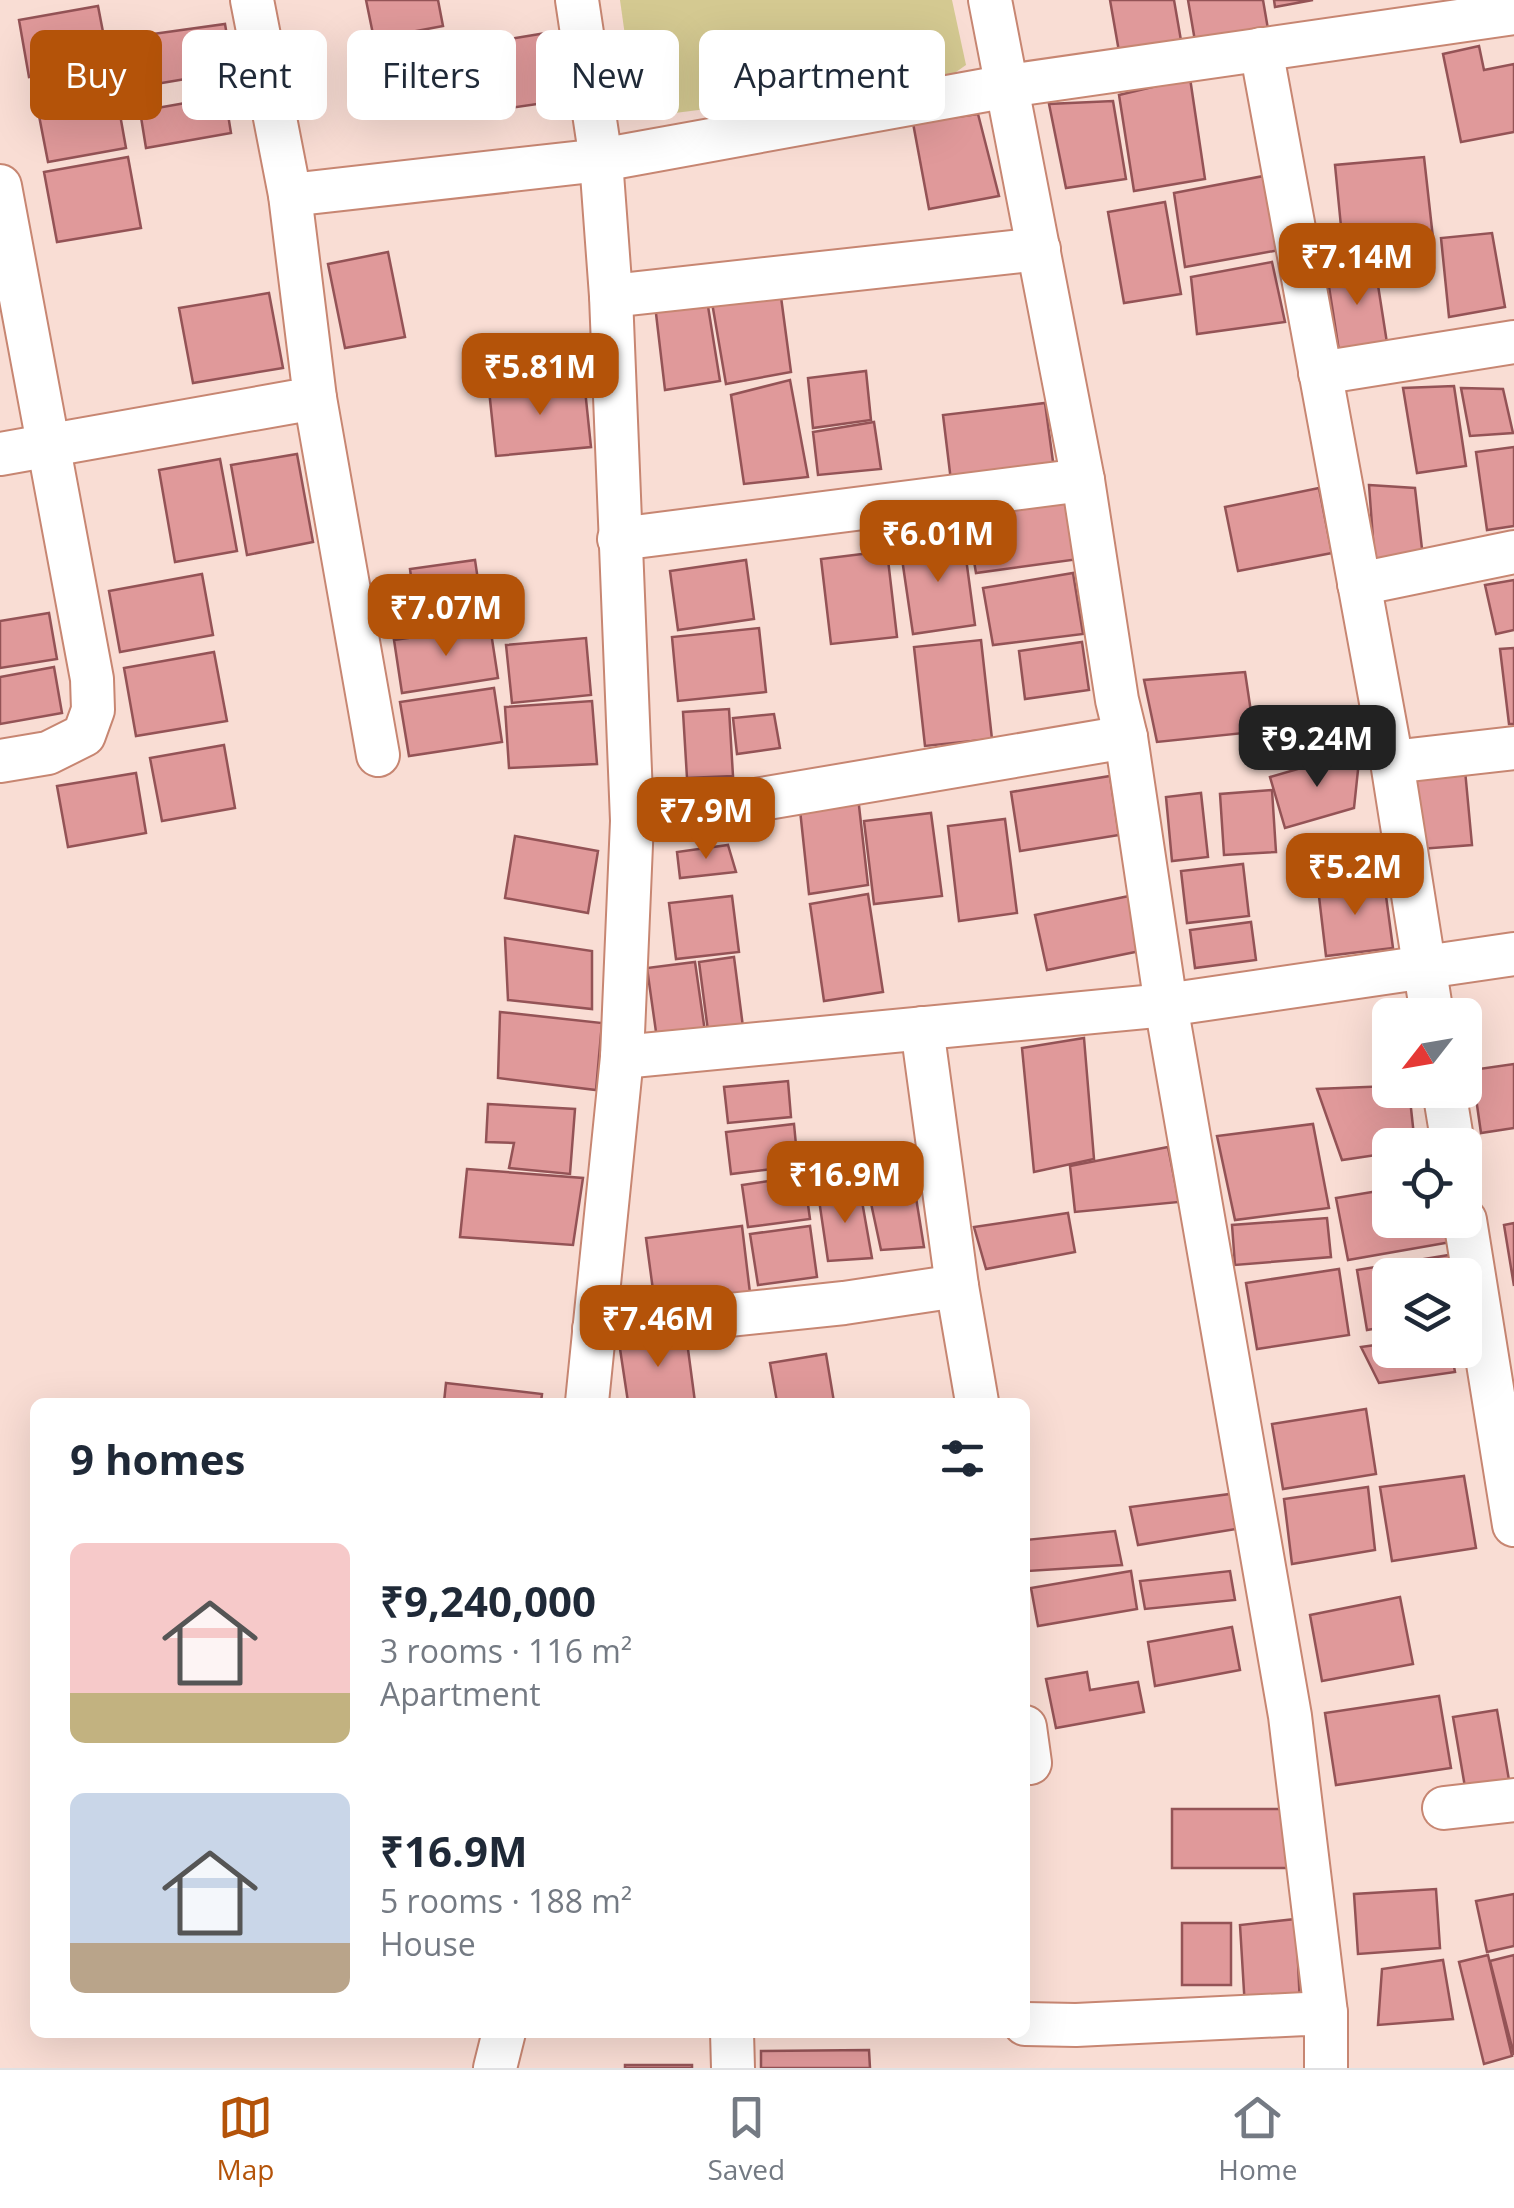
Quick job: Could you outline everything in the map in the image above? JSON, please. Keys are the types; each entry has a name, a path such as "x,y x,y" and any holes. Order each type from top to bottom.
{"street":[{"path":"252,0 290,195 314,398 378,755"},
{"path":"576,0 601,160 611,296 632,821 622,1057 587,1398"},
{"path":"990,0 1083,480 1166,1005 1290,1716 1326,2014 1326,2068"},
{"path":"290,195 601,160 1008,86 1514,13"},
{"path":"1261,49 1392,762 1429,998"},
{"path":"0,186 92,679 93,710 84,735 48,753 0,760"},
{"path":"611,296 1039,249"},
{"path":"1320,374 1514,342"},
{"path":"0,454 314,398"},
{"path":"620,539 1083,480"},
{"path":"1359,584 1514,552"},
{"path":"632,821 1126,737"},
{"path":"1392,762 1514,748"},
{"path":"622,1057 1166,1005 1514,954"},
{"path":"922,1028 956,1286 975,1398"},
{"path":"1468,1238 1514,1525"},
{"path":"594,1329 844,1303 956,1286"},
{"path":"1444,1808 1514,1800"},
{"path":"1030,2024 1326,2014"},
{"path":"495,2068 502,2038"},
{"path":"732,2038 733,2068"}],"shaded area":[{"path":"620,0 952,0 966,65 945,79 945,30 699,30 699,110 679,112 679,30 624,30"}],"building":[{"path":"366,0 438,0 443,26 372,30"},
{"path":"1110,0 1174,0 1183,52 1121,63"},
{"path":"1188,0 1263,0 1269,35 1196,47"},
{"path":"1274,0 1313,0 1275,7"},
{"path":"98,6 103,30 30,30 29,77 19,20"},
{"path":"225,24 226,30 182,30 182,80 162,83 162,33"},
{"path":"536,35 536,104 516,107 516,38"},
{"path":"1479,46 1484,70 1514,64 1514,132 1461,142 1443,54"},
{"path":"1190,78 1205,179 1134,191 1119,95"},
{"path":"1113,101 1126,179 1066,188 1049,104"},
{"path":"182,104 182,120 229,120 231,133 146,148 141,120 162,120 162,107"},
{"path":"978,114 999,196 929,209 913,123"},
{"path":"40,120 121,120 126,148 48,162"},
{"path":"128,157 141,228 57,242 44,172"},
{"path":"1424,157 1433,238 1343,247 1335,165"},
{"path":"1274,174 1285,249 1185,267 1174,193"},
{"path":"1165,202 1181,294 1124,303 1108,212"},
{"path":"1492,233 1505,307 1449,317 1441,238"},
{"path":"388,252 405,337 345,348 328,264"},
{"path":"1272,262 1285,322 1197,334 1191,277"},
{"path":"1375,266 1387,343 1339,351 1327,274"},
{"path":"779,282 791,372 726,384 710,291"},
{"path":"269,293 283,368 193,383 179,308"},
{"path":"707,300 720,381 665,390 655,305"},
{"path":"866,371 871,420 813,428 808,378"},
{"path":"584,380 591,447 496,456 489,390"},
{"path":"790,380 808,477 744,484 731,395"},
{"path":"1454,386 1466,466 1417,473 1403,388"},
{"path":"1461,388 1503,389 1513,433 1470,436"},
{"path":"1045,403 1054,469 951,481 943,415"},
{"path":"874,422 881,469 818,475 813,432"},
{"path":"1514,447 1514,526 1487,530 1476,452"},
{"path":"297,454 313,542 247,555 231,465"},
{"path":"220,459 237,551 175,562 159,470"},
{"path":"1369,485 1415,488 1424,566 1375,566"},
{"path":"1319,488 1332,553 1238,571 1225,507"},
{"path":"1067,496 1079,559 976,573 965,508"},
{"path":"963,536 975,625 913,634 900,545"},
{"path":"887,551 897,637 831,644 821,559"},
{"path":"475,560 483,614 417,623 410,569"},
{"path":"746,560 754,619 678,630 670,571"},
{"path":"1073,573 1083,634 993,645 983,588"},
{"path":"202,574 213,635 120,652 109,591"},
{"path":"1514,580 1514,630 1496,634 1485,585"},
{"path":"49,613 57,659 0,668 0,621"},
{"path":"490,626 498,678 402,693 394,640"},
{"path":"759,628 766,692 678,701 672,637"},
{"path":"586,638 591,695 512,703 506,645"},
{"path":"981,640 992,739 925,746 914,647"},
{"path":"1082,642 1089,690 1025,699 1019,651"},
{"path":"1514,648 1514,724 1509,724 1500,649"},
{"path":"214,652 227,721 136,736 124,668"},
{"path":"54,667 62,713 0,724 0,677"},
{"path":"1245,672 1254,732 1157,742 1144,680"},
{"path":"494,688 502,742 409,756 400,702"},
{"path":"592,701 597,764 509,768 505,707"},
{"path":"729,709 733,776 687,778 683,712"},
{"path":"774,714 780,748 737,754 733,718"},
{"path":"224,745 235,808 162,821 150,758"},
{"path":"1360,751 1354,808 1285,828 1270,777"},
{"path":"1465,770 1472,845 1420,849 1413,775"},
{"path":"136,773 146,833 68,847 57,786"},
{"path":"1110,776 1119,835 1020,851 1011,792"},
{"path":"1272,790 1276,852 1224,855 1220,794"},
{"path":"1201,793 1208,857 1172,861 1166,797"},
{"path":"858,797 868,885 809,894 800,810"},
{"path":"931,813 942,896 874,904 864,821"},
{"path":"1005,819 1017,913 959,921 948,826"},
{"path":"515,836 598,851 588,913 505,898"},
{"path":"728,845 736,872 680,878 677,852"},
{"path":"1243,864 1249,916 1187,923 1181,871"},
{"path":"1384,881 1393,948 1326,956 1318,888"},
{"path":"868,894 883,992 824,1001 810,904"},
{"path":"1134,895 1145,950 1047,970 1035,915"},
{"path":"732,896 739,952 676,959 669,903"},
{"path":"1251,922 1256,960 1195,968 1190,930"},
{"path":"505,938 592,951 592,1009 508,1000"},
{"path":"734,957 743,1027 708,1031 699,962"},
{"path":"695,962 705,1032 657,1039 647,968"},
{"path":"500,1012 602,1023 596,1090 498,1078"},
{"path":"1084,1038 1094,1159 1034,1172 1022,1048"},
{"path":"1514,1064 1514,1128 1482,1133 1477,1108 1482,1108 1482,1069"},
{"path":"788,1081 791,1117 728,1123 724,1087"},
{"path":"1372,1087 1372,1108 1411,1108 1413,1128 1372,1128 1372,1156 1342,1160 1317,1089"},
{"path":"488,1104 575,1109 570,1174 509,1168 514,1143 486,1142"},
{"path":"794,1124 798,1166 731,1174 726,1132"},
{"path":"1313,1124 1329,1208 1235,1220 1217,1136"},
{"path":"1168,1147 1179,1202 1075,1212 1070,1166"},
{"path":"467,1169 583,1178 573,1245 460,1237"},
{"path":"804,1176 810,1219 748,1227 742,1185"},
{"path":"913,1179 924,1247 881,1250 866,1180"},
{"path":"860,1190 872,1258 828,1261 818,1193"},
{"path":"1372,1192 1372,1238 1450,1238 1451,1242 1348,1260 1336,1198"},
{"path":"1068,1213 1075,1252 986,1269 974,1227"},
{"path":"1327,1218 1331,1257 1235,1265 1232,1225"},
{"path":"1514,1223 1514,1286 1504,1225"},
{"path":"742,1226 750,1293 655,1305 646,1238"},
{"path":"810,1226 817,1277 758,1285 750,1234"},
{"path":"1372,1268 1372,1329 1367,1330 1357,1270"},
{"path":"1339,1269 1349,1335 1257,1349 1246,1283"},
{"path":"686,1334 694,1398 627,1398 619,1342"},
{"path":"1372,1345 1372,1368 1454,1368 1455,1372 1379,1383 1361,1347"},
{"path":"826,1354 833,1398 776,1398 770,1363"},
{"path":"446,1383 542,1394 542,1398 444,1398"},
{"path":"1366,1409 1376,1474 1283,1489 1272,1424"},
{"path":"1464,1476 1476,1548 1392,1561 1380,1487"},
{"path":"1368,1487 1375,1550 1292,1564 1284,1499"},
{"path":"1230,1494 1236,1529 1138,1545 1130,1507"},
{"path":"1115,1531 1122,1565 1030,1571 1030,1540"},
{"path":"1131,1571 1137,1609 1038,1626 1031,1588"},
{"path":"1230,1571 1235,1600 1145,1609 1140,1581"},
{"path":"1400,1597 1413,1664 1322,1681 1310,1615"},
{"path":"1232,1627 1240,1670 1155,1686 1148,1642"},
{"path":"1087,1672 1090,1690 1138,1682 1144,1712 1056,1728 1046,1679"},
{"path":"1439,1696 1451,1768 1336,1785 1325,1713"},
{"path":"1497,1710 1510,1786 1466,1793 1453,1717"},
{"path":"1172,1809 1292,1809 1292,1868 1172,1868"},
{"path":"1436,1889 1440,1948 1358,1954 1354,1894"},
{"path":"1514,1894 1514,1946 1487,1952 1476,1901"},
{"path":"1296,1919 1300,2005 1245,2008 1240,1925"},
{"path":"1182,1923 1231,1923 1231,1985 1182,1985"},
{"path":"1488,1955 1512,2056 1484,2064 1459,1962"},
{"path":"1514,1955 1514,2055 1490,1961"},
{"path":"1443,1960 1453,2019 1378,2025 1382,1969"},
{"path":"869,2050 870,2068 761,2068 761,2051"},
{"path":"692,2065 692,2068 625,2068"}]}
